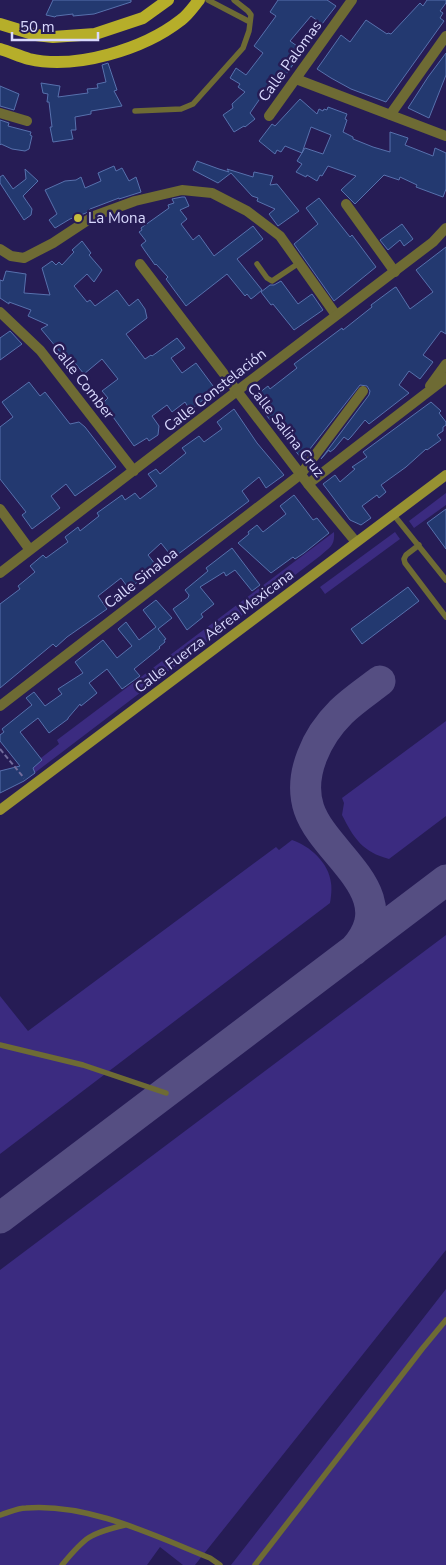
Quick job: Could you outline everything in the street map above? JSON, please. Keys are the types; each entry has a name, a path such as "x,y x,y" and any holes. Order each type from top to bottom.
{"main road":[{"path":"0,24 36,35 53,37 95,34 143,18 168,0"},
{"path":"0,49 30,59 75,61 130,49 158,35 182,19 200,0"},
{"name":"Calle Fuerza Aérea Mexicana","path":"0,810 446,475"}],"street":[{"name":"Calle Palomas","path":"269,116 352,0"},
{"path":"390,115 446,36"},
{"path":"296,80 446,136"},
{"path":"0,113 27,121"},
{"path":"0,249 11,256 24,258 53,243 94,216 135,201 182,190 212,193 247,211 280,236 336,315"},
{"path":"346,204 394,272"},
{"name":"Calle Constelación","path":"0,573 433,242 446,228"},
{"name":"Calle Salina Cruz","path":"140,264 308,484 356,542"},
{"name":"Calle Comber","path":"2,313 40,350 134,470"},
{"path":"424,394 446,364"},
{"path":"308,484 446,378"},
{"name":"Calle Sinaloa","path":"0,706 301,474 363,391"},
{"path":"0,510 30,550"}],"lane":[{"path":"208,0 250,22"},
{"path":"135,111 180,109 193,104 242,48 249,32 251,15 234,0"},
{"path":"257,264 267,278 272,281 299,263"},
{"path":"394,514 446,580"},
{"path":"419,545 406,555 405,563 446,617"},
{"path":"0,1045 83,1065 166,1093"},
{"path":"255,1565 446,1320"},
{"path":"0,1516 24,1508 64,1508 127,1525 210,1558 220,1565"},
{"path":"62,1565 87,1538 99,1531 127,1525"}],"path":[{"path":"0,749 32,787"}],"shaded area":[{"path":"446,493 446,505 414,528 409,521"},
{"path":"334,532 333,543 320,556 28,778 23,772 59,744 57,740"},
{"path":"395,532 400,539 325,594 320,587"},
{"path":"446,721 446,816 389,859 372,853 355,838 346,823 342,815 344,803 342,798"},
{"path":"292,840 305,846 323,862 331,885 330,903 0,1154 0,996 28,1031 276,847 279,850"},
{"path":"446,935 446,1250 195,1565 183,1565 160,1547 147,1565 0,1565 0,1270"},
{"path":"446,1289 446,1565 231,1565"}],"building":[{"path":"53,0 131,0 131,2 94,14 73,16 73,14 55,17 46,15"},
{"path":"278,0 327,0 336,6 322,24 311,16 290,41 297,46 291,54 297,59 272,94 266,90 250,113 255,119 245,127 234,132 223,115 233,108 232,104 245,92 238,87 240,84 230,78 236,68 246,75 263,53 254,46 276,16 270,12"},
{"path":"427,0 446,0 440,11 443,13 440,18 444,21 386,102 351,89 317,69 341,35 350,42 366,20 387,34 391,34 420,3 423,6"},
{"path":"446,53 446,75 429,118 408,108"},
{"path":"108,63 117,90 114,91 122,106 91,111 91,114 75,117 76,130 71,130 73,139 53,142 49,102 47,102 48,94 43,93 41,83 60,86 58,97 88,93 87,89 98,88 97,84 106,82 102,65"},
{"path":"0,86 19,94 14,110 0,106"},
{"path":"300,99 317,114 319,109 323,111 324,109 327,110 328,107 347,114 343,132 353,137 353,139 373,147 390,152 390,132 408,138 405,145 433,156 435,148 446,153 446,189 443,197 416,187 417,185 400,177 399,180 384,175 355,204 341,190 356,176 328,166 317,181 307,175 306,177 296,172 302,164 297,161 302,153 285,146 281,152 277,150 275,154 259,141 272,124 275,126","holes":["311,127 331,135 323,154 305,148 302,153"]},
{"path":"0,120 9,123 8,126 31,132 29,149 25,151 0,145"},
{"path":"197,161 229,172 227,169 253,177 254,172 273,176 270,185 277,184 299,211 278,226 269,214 275,209 257,201 258,198 252,196 231,173 218,183 193,170"},
{"path":"114,166 116,171 122,168 129,181 136,177 141,192 90,209 86,213 70,219 55,228 49,220 57,214 45,190 65,181 76,180 81,177 85,188 101,181 98,173"},
{"path":"25,169 38,181 23,196 32,209 31,215 24,220 0,183 0,177 3,175 13,189 26,179"},
{"path":"185,197 189,206 180,210 187,219 181,224 193,240 199,235 214,256 253,226 263,239 237,259 262,290 251,299 247,294 245,296 227,274 186,306 166,279 168,277 155,265 145,251 141,245 146,241 139,232 142,230 141,228 169,208 168,205 174,203 172,199"},
{"path":"319,198 350,237 352,235 376,267 334,301 294,244 318,224 306,208"},
{"path":"402,224 413,239 404,246 400,240 388,250 380,240"},
{"path":"82,241 91,253 89,255 102,270 94,282 87,274 74,286 87,302 90,300 95,306 117,290 129,306 138,299 145,309 147,318 126,334 145,359 177,338 185,348 171,358 182,373 196,363 216,390 190,410 185,402 172,412 167,405 152,416 159,426 158,435 149,441 147,438 134,446 103,403 108,398 102,391 118,379 102,359 84,374 70,357 66,359 41,329 48,325 28,316 31,310 9,302 9,304 0,298 0,280 3,281 6,271 26,274 24,293 50,295 42,268 52,261 56,265 59,262 62,265 74,252 72,250"},
{"path":"446,247 446,334 441,331 423,355 433,362 420,379 409,371 399,385 409,393 369,424 365,420 348,440 344,437 334,449 330,452 329,450 321,459 369,395 370,391 367,386 360,385 302,459 258,405 261,404 255,396 268,386 270,389 297,368 294,364 342,328 343,330 394,288 396,287 410,309 433,292 416,270"},
{"path":"281,281 298,304 312,294 323,310 294,330 261,292 270,285"},
{"path":"10,331 22,344 0,360 0,338"},
{"path":"29,382 40,396 45,392 70,424 79,422 85,427 116,467 75,496 66,484 51,496 60,508 32,529 22,515 26,512 0,479 0,427 13,417 2,402"},
{"path":"431,402 441,411 439,413 446,422 443,431 437,435 441,440 426,449 406,467 381,485 386,492 379,498 377,495 362,506 371,518 361,525 350,520 323,484 335,475 340,482 355,469 352,467 367,457 363,452"},
{"path":"234,409 257,443 284,475 266,488 259,477 242,491 249,501 173,558 161,543 148,555 155,564 139,577 141,579 129,589 121,578 98,596 107,609 56,647 53,644 0,688 0,604 20,589 18,586 35,572 30,566 43,555 46,558 68,542 65,537 78,527 80,531 99,516 97,513 122,495 125,500 135,493 140,499 157,486 148,474 156,469 160,474 186,453 182,448 199,436 204,442 222,429 217,422"},
{"path":"294,495 313,520 317,518 329,533 304,553 295,559 293,557 271,573 238,543 257,525 263,532 286,514 280,506"},
{"path":"446,509 446,549 427,523"},
{"path":"232,548 260,585 252,591 235,570 226,576 224,572 200,587 214,604 201,614 203,617 187,630 173,609 188,598 189,595 185,590 208,571 206,568"},
{"path":"408,587 419,601 362,644 351,629"},
{"path":"156,600 172,618 158,629 166,639 164,640 165,642 134,669 140,676 122,689 107,669 89,683 97,693 81,706 80,704 68,719 49,733 38,718 20,732 42,760 33,768 35,773 0,793 0,771 20,766 0,741 0,735 4,732 2,729 32,705 26,698 34,692 45,706 62,694 58,689 83,673 75,662 103,640 117,658 132,646 118,629 126,622 139,640 156,627 143,610"}],"taxiway":[{"path":"354,950 367,930 371,911 366,893 357,876 318,826 307,802 306,782 312,756 328,727 345,708 380,681"},
{"path":"0,1218 446,880"}],"place":[{"name":"La Mona","path":"78,218"}]}
